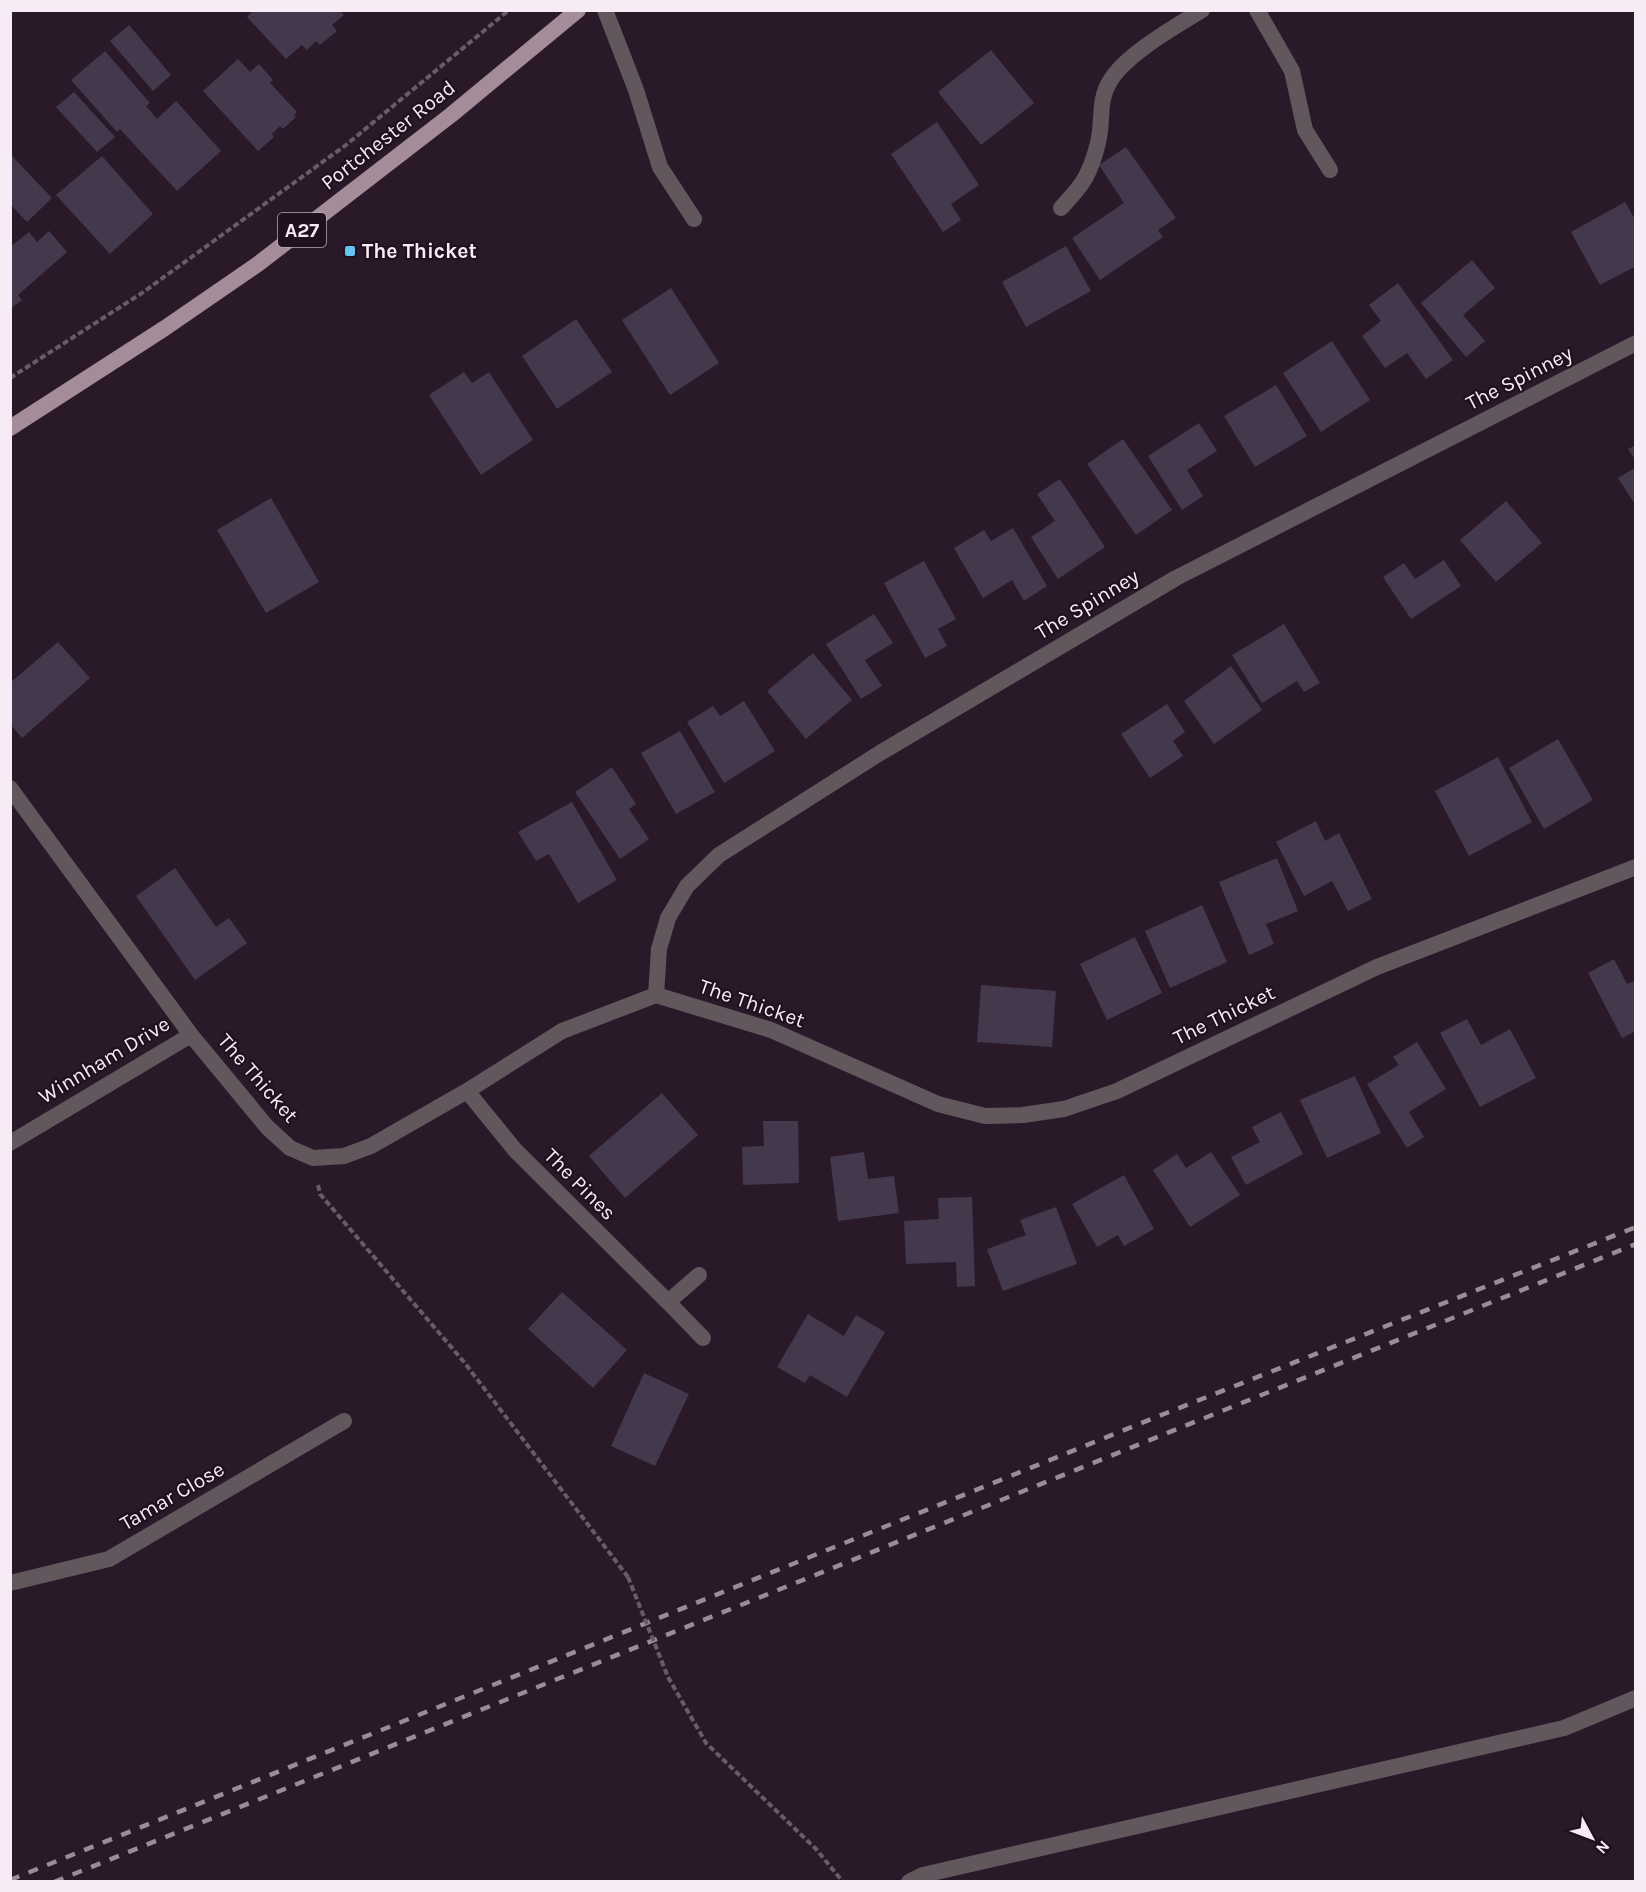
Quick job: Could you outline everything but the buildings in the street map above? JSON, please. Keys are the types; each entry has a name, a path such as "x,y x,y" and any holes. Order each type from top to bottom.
{"main road":[{"name":"Portchester Road","path":"10,428 146,341 258,264 451,116 578,10"}],"street":[{"path":"605,10 636,90 660,167 693,219"},
{"path":"1061,208 1083,182 1092,159 1100,132 1101,105 1110,80 1153,40 1202,10"},
{"path":"1257,10 1292,71 1305,130 1330,170"},
{"name":"The Spinney","path":"656,995 659,949 668,918 687,886 719,855 880,753 1176,578 1635,343"},
{"name":"The Thicket","path":"10,788 190,1035 267,1127 290,1148 312,1158"},
{"name":"The Thicket","path":"656,995 771,1030 939,1104 985,1116 1023,1115 1064,1109 1117,1091 1377,967 1635,867"},
{"path":"312,1158 344,1156 371,1146 467,1091 562,1031 656,995"},
{"name":"Winnham Drive","path":"10,1143 190,1035"},
{"name":"The Pines","path":"467,1091 514,1150 703,1338"},
{"path":"668,1302 699,1275"},
{"name":"Tamar Close","path":"10,1583 109,1559 344,1421"},
{"path":"909,1881 923,1875 1564,1728 1635,1698"}],"path":[{"path":"10,378 142,293 346,145 509,10"},
{"path":"312,1158 320,1194 464,1362 628,1577 668,1677 706,1743 816,1849 843,1881"}],"railway":[{"path":"10,1880 1159,1416 1636,1227"},
{"path":"54,1882 1636,1244"}],"place":[{"name":"The Thicket","path":"350,251"}]}
